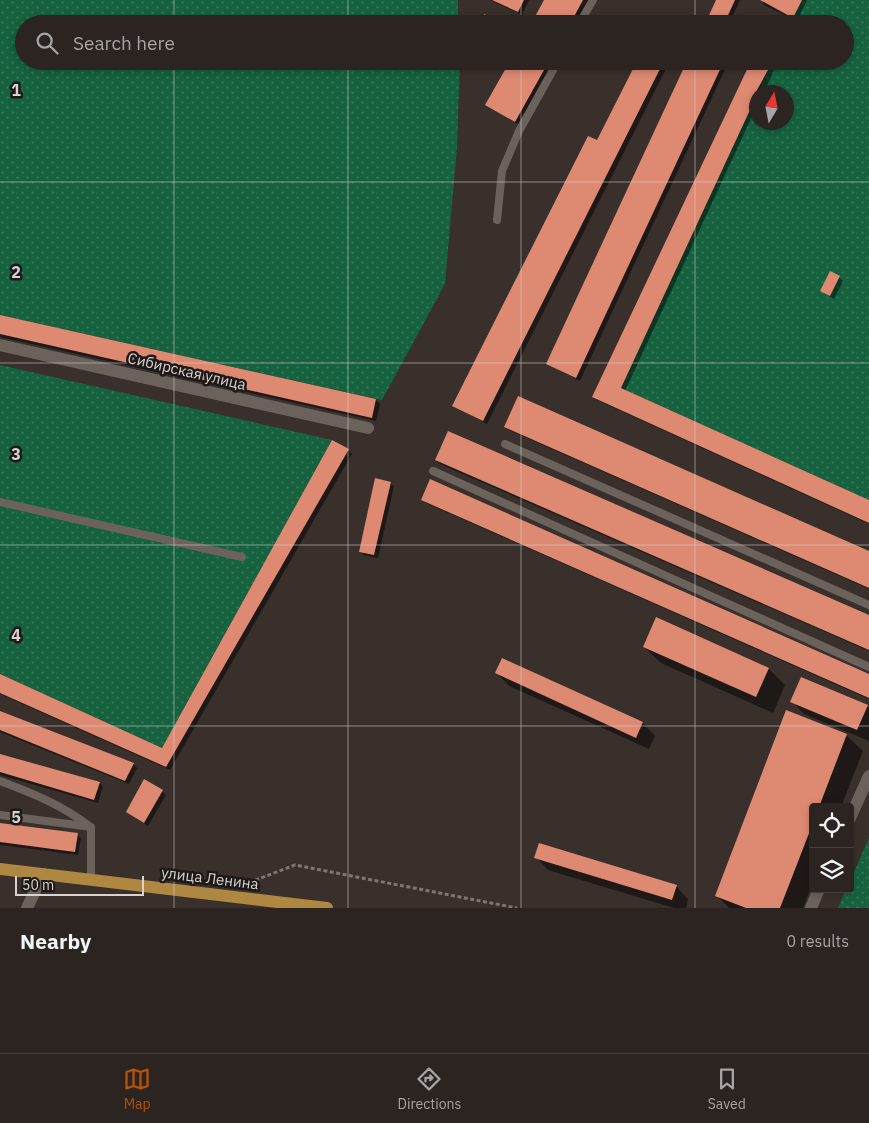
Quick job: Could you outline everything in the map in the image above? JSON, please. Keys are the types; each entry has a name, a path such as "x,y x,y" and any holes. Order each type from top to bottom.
{"main road":[{"name":"улица Ленина","path":"0,869 327,908"}],"street":[{"name":"Сибирская улица","path":"0,345 368,428"},
{"path":"854,809 869,776"},
{"path":"26,908 43,874"},
{"path":"810,908 817,893"}],"lane":[{"path":"584,15 592,0"},
{"path":"497,220 502,171 519,131 553,70"},
{"path":"505,444 869,605"},
{"path":"433,471 869,667"},
{"path":"0,502 242,557"},
{"path":"0,781 41,796 69,811 91,827"},
{"path":"0,815 91,827"},
{"path":"90,880 91,827"}],"path":[{"path":"205,877 252,882 295,865 517,908"}],"green space":[{"path":"0,0 458,0 458,15 15,15 15,70 460,70 457,147 445,284 382,400 0,315"},
{"path":"802,0 869,0 869,500 621,388 749,112 749,130 794,130 794,85 761,85 769,70 854,70 854,15 794,15"},
{"path":"0,365 332,440 162,748 0,674"},
{"path":"869,838 869,908 838,908 844,893 854,893 854,872"}],"building":[{"path":"492,0 524,0 518,12"},
{"path":"544,0 583,0 575,15 536,15"},
{"path":"716,0 735,0 728,15 709,15"},
{"path":"760,0 802,0 794,15 788,15"},
{"path":"505,70 544,70 515,122 485,105"},
{"path":"632,70 659,70 483,421 452,406 588,136 597,140"},
{"path":"683,70 720,70 576,378 546,364"},
{"path":"747,70 768,70 760,85 749,85 749,112 621,388 869,500 869,523 592,397"},
{"path":"830,271 840,276 830,296 820,291"},
{"path":"0,315 376,399 372,418 0,334"},
{"path":"518,396 869,551 869,588 504,427"},
{"path":"448,431 869,615 869,650 435,460"},
{"path":"332,440 349,449 166,767 0,693 0,674 162,748"},
{"path":"375,478 391,482 374,555 359,552"},
{"path":"430,479 869,674 869,698 421,500"},
{"path":"656,617 769,668 756,697 643,647"},
{"path":"502,658 643,722 636,738 495,673"},
{"path":"801,677 868,705 857,730 790,702"},
{"path":"786,710 847,734 821,803 809,803 809,833 780,908 746,908 715,896"},
{"path":"0,711 134,763 125,781 0,730"},
{"path":"0,754 100,782 94,800 0,772"},
{"path":"144,779 163,790 144,823 126,812"},
{"path":"0,823 78,833 75,852 0,842"},
{"path":"539,843 677,885 672,900 534,858"}]}
